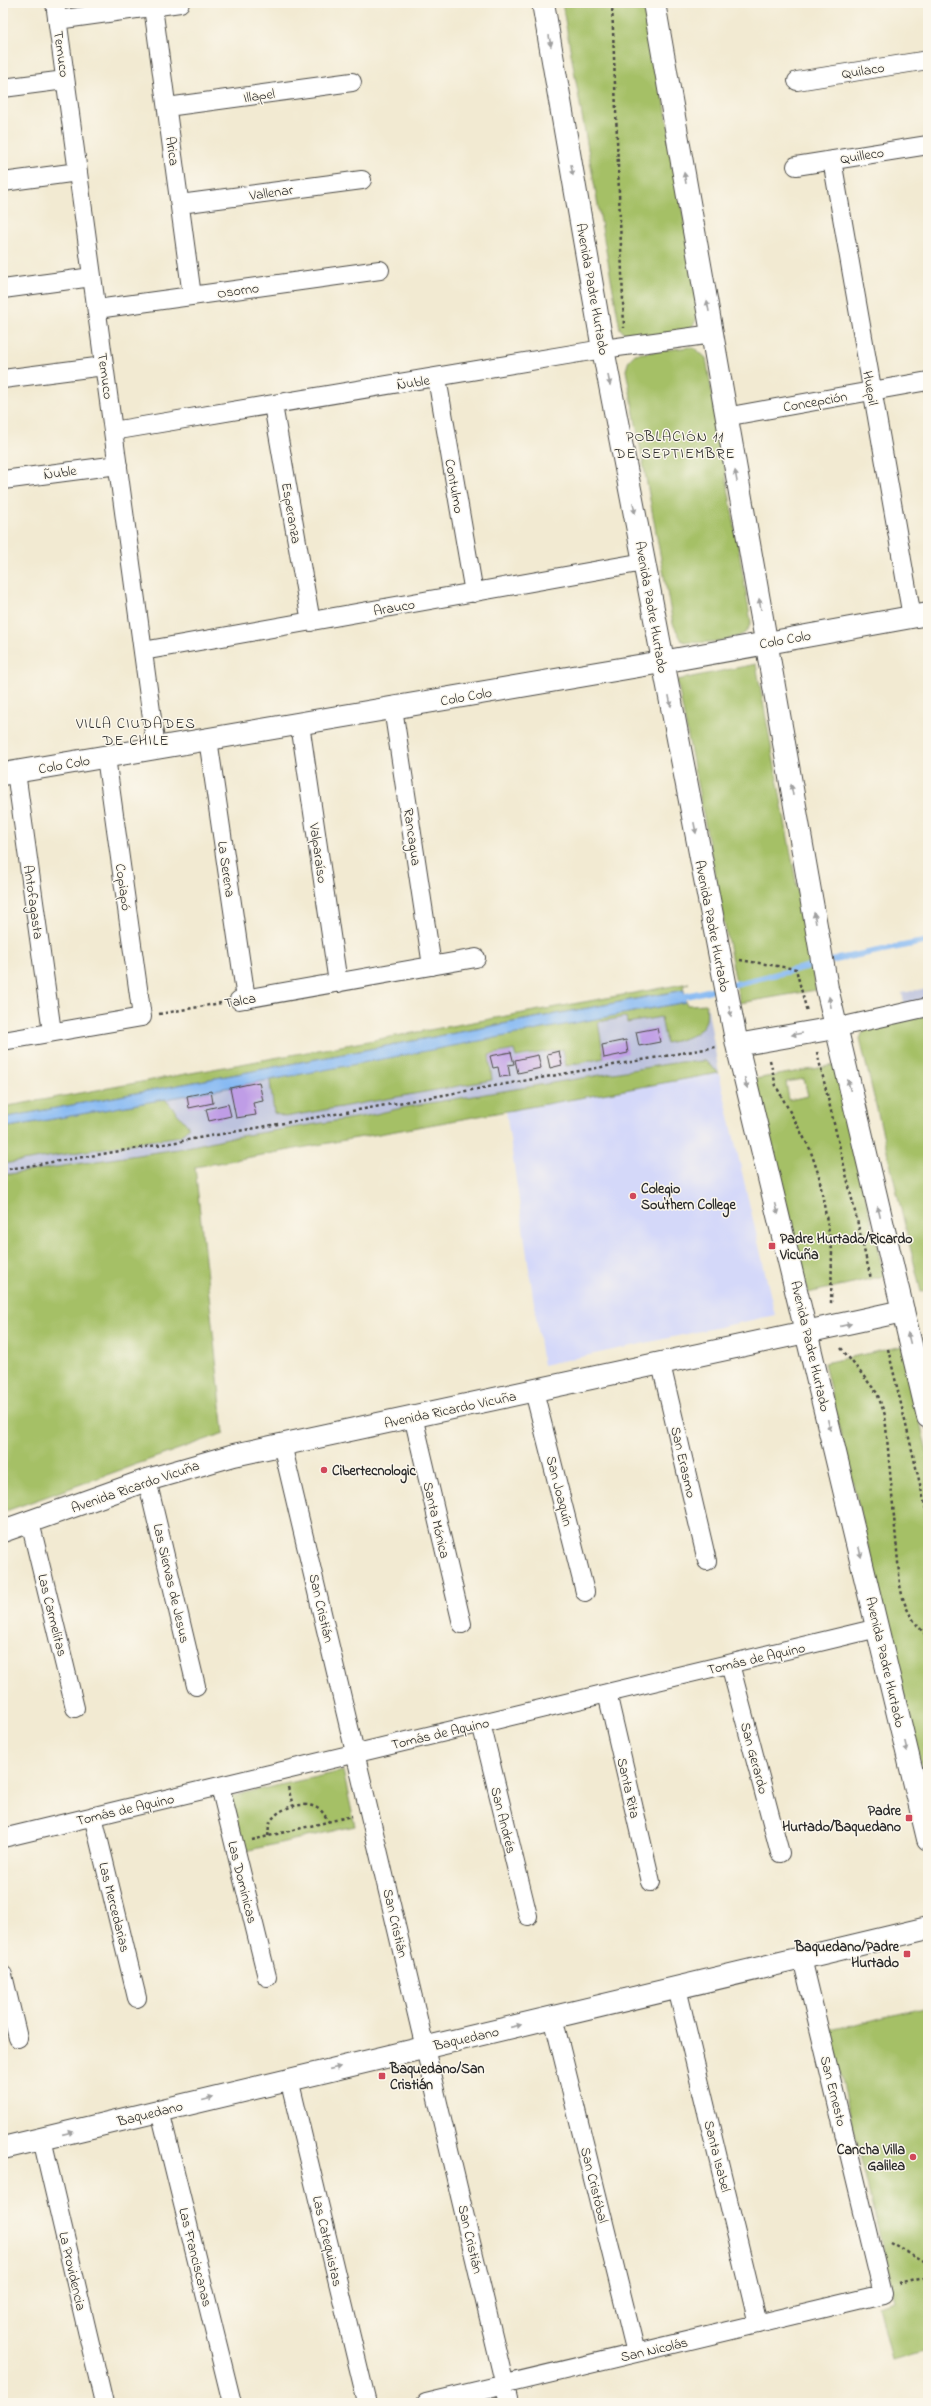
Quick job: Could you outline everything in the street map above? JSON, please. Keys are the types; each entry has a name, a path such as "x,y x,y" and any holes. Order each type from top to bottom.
{"main road":[{"name":"Avenida Padre Hurtado","path":"543,3 603,349 662,662 737,1045 808,1333 928,1839"},
{"path":"654,3 712,334 725,417 767,642 835,1028 903,1311 922,1368 928,1417"},
{"name":"Colo Colo","path":"9,773 662,662 920,615"},
{"path":"737,1045 835,1028"},
{"name":"Avenida Ricardo Vicuña","path":"3,1531 147,1480 203,1463 282,1444 808,1333 903,1311"},
{"name":"Baquedano","path":"3,2148 928,1928"}],"street":[{"path":"56,11 153,7 180,3"},
{"name":"Arica","path":"153,7 192,296"},
{"name":"Temuco","path":"56,11 156,748"},
{"name":"Quilaco","path":"797,81 928,60"},
{"path":"3,88 66,80"},
{"name":"Illapel","path":"167,107 352,82"},
{"name":"Quilleco","path":"796,166 928,145"},
{"name":"Huepil","path":"832,160 872,390 920,615"},
{"path":"3,182 78,172"},
{"name":"Vallenar","path":"180,204 362,180"},
{"name":"Osorno","path":"97,309 380,270"},
{"path":"3,289 92,277"},
{"name":"Ñuble","path":"113,431 603,349 712,334"},
{"path":"3,379 104,366"},
{"name":"Contulmo","path":"436,378 474,593"},
{"name":"Concepción","path":"725,417 928,381"},
{"name":"Esperanza","path":"273,405 311,622"},
{"name":"Ñuble","path":"3,480 118,464"},
{"name":"Arauco","path":"143,651 644,562"},
{"name":"Rancagua","path":"394,708 432,966"},
{"name":"Valparaíso","path":"300,724 338,983"},
{"name":"La Serena","path":"208,739 243,999"},
{"name":"Copiapó","path":"106,757 142,1017"},
{"name":"Antofagasta","path":"9,773 52,1032"},
{"name":"Talca","path":"243,999 476,958"},
{"path":"835,1028 928,1007"},
{"path":"3,1041 142,1017"},
{"name":"San Erasmo","path":"661,1364 707,1560"},
{"name":"San Joaquín","path":"534,1391 585,1592"},
{"name":"Santa Mónica","path":"413,1416 462,1624"},
{"name":"San Cristián","path":"282,1444 509,2403"},
{"name":"Las Siervas de Jesus","path":"147,1480 196,1686"},
{"name":"Las Carmelitas","path":"30,1522 75,1708"},
{"name":"Tomás de Aquino","path":"3,1838 878,1628"},
{"name":"San Gerardo","path":"730,1664 780,1853"},
{"name":"Santa Rita","path":"607,1693 652,1882"},
{"name":"San Andrés","path":"481,1723 528,1916"},
{"name":"Las Dominicas","path":"220,1786 267,1977"},
{"name":"Las Mercedarias","path":"93,1816 137,1998"},
{"name":"San Ernesto","path":"802,1958 882,2291"},
{"path":"3,1975 18,2038"},
{"name":"Santa Isabel","path":"677,1988 758,2324"},
{"name":"San Cristóbal","path":"554,2017 636,2353"},
{"name":"Las Catequistas","path":"289,2079 367,2403"},
{"name":"Las Franciscanas","path":"160,2111 232,2403"},
{"name":"La Providencia","path":"42,2139 104,2403"},
{"name":"San Nicolás","path":"426,2403 758,2324 882,2291"}],"path":[{"name":"Talca","path":"142,1017 243,999"},
{"path":"766,1040 776,1086 810,1149 819,1176 832,1250 830,1304"},
{"path":"3,1170 176,1142 681,1052 737,1045"},
{"path":"841,1348 877,1393 885,1415 902,1596 909,1616 928,1637"},
{"path":"888,1349 928,1518"},
{"path":"268,1836 270,1823 277,1814 288,1807 301,1805 315,1807 324,1813 329,1822"},
{"path":"234,1844 370,1812"},
{"path":"869,2234 881,2237 928,2264"},
{"path":"882,2291 928,2277"}],"shaded area":[{"path":"928,988 928,1036 911,1040 902,993"},
{"path":"686,1002 687,1005 694,1006 707,1004 719,1073 3,1201 3,1128 351,1066"},
{"name":"Colegio Southern College","path":"719,1073 775,1315 543,1365 506,1111"}],"green space":[{"path":"562,3 648,3 698,303 695,321 692,327 688,330 672,334 628,337 620,329"},
{"path":"690,347 696,349 706,358 751,622 746,632 739,636 723,640 696,643 682,641 673,624 626,370 629,360 635,354"},
{"path":"756,664 816,990 740,1003 677,680"},
{"path":"689,983 683,986 684,990 3,1118 3,1107"},
{"path":"686,1002 687,1005 707,1004 706,1020 700,1030 695,1034 678,1040 666,1043 661,1017 627,1023 626,1017 598,1022 604,1058 566,1066 563,1049 516,1057 514,1050 489,1055 492,1080 285,1117 274,1113 270,1081 272,1079"},
{"path":"928,1015 928,1291 921,1292 860,1039 863,1031 871,1028"},
{"path":"705,1061 719,1073 195,1167 224,1433 3,1512 3,1175 178,1149 228,1138 367,1116 406,1107 680,1062"},
{"path":"835,1065 884,1276 808,1293 755,1079","holes":["804,1079 808,1096 789,1100 786,1082"]},
{"path":"165,1099 189,1127 180,1136 3,1164 3,1128"},
{"path":"902,1346 928,1456 928,1796 824,1363"},
{"path":"343,1771 355,1826 245,1851 230,1796"},
{"path":"928,2007 928,2351 891,2360 878,2306 895,2301 830,2030"}],"water":[{"path":"684,990 686,1002 259,1082 3,1128 3,1118"}],"building":[{"path":"657,1028 660,1042 639,1046 636,1032"},
{"path":"626,1040 628,1053 604,1058 602,1045"},
{"path":"559,1051 562,1065 550,1068 547,1054"},
{"path":"511,1052 514,1064 508,1065 510,1076 500,1077 498,1067 493,1068 490,1056"},
{"path":"538,1055 541,1068 518,1073 515,1060"},
{"path":"259,1082 263,1101 253,1103 256,1115 236,1118 230,1088"},
{"path":"211,1091 213,1103 189,1108 187,1096"},
{"path":"228,1104 231,1116 209,1121 206,1109"}],"waterway":[{"path":"678,998 843,958 928,941"}],"place":[{"name":"Colegio Southern College","path":"633,1196"},
{"name":"Padre Hurtado/Ricardo Vicuña","path":"772,1246"},
{"name":"Cibertecnologic","path":"324,1470"},
{"name":"Padre Hurtado/Baquedano","path":"909,1818"},
{"name":"Baquedano/Padre Hurtado","path":"907,1954"},
{"name":"Baquedano/San Cristián","path":"382,2076"},
{"name":"Cancha Villa Galilea","path":"913,2157"}],"district":[{"name":"POBLACIÓN 11 DE SEPTIEMBRE","path":"675,444"},
{"name":"VILLA CIUDADES DE CHILE","path":"136,732"}]}
